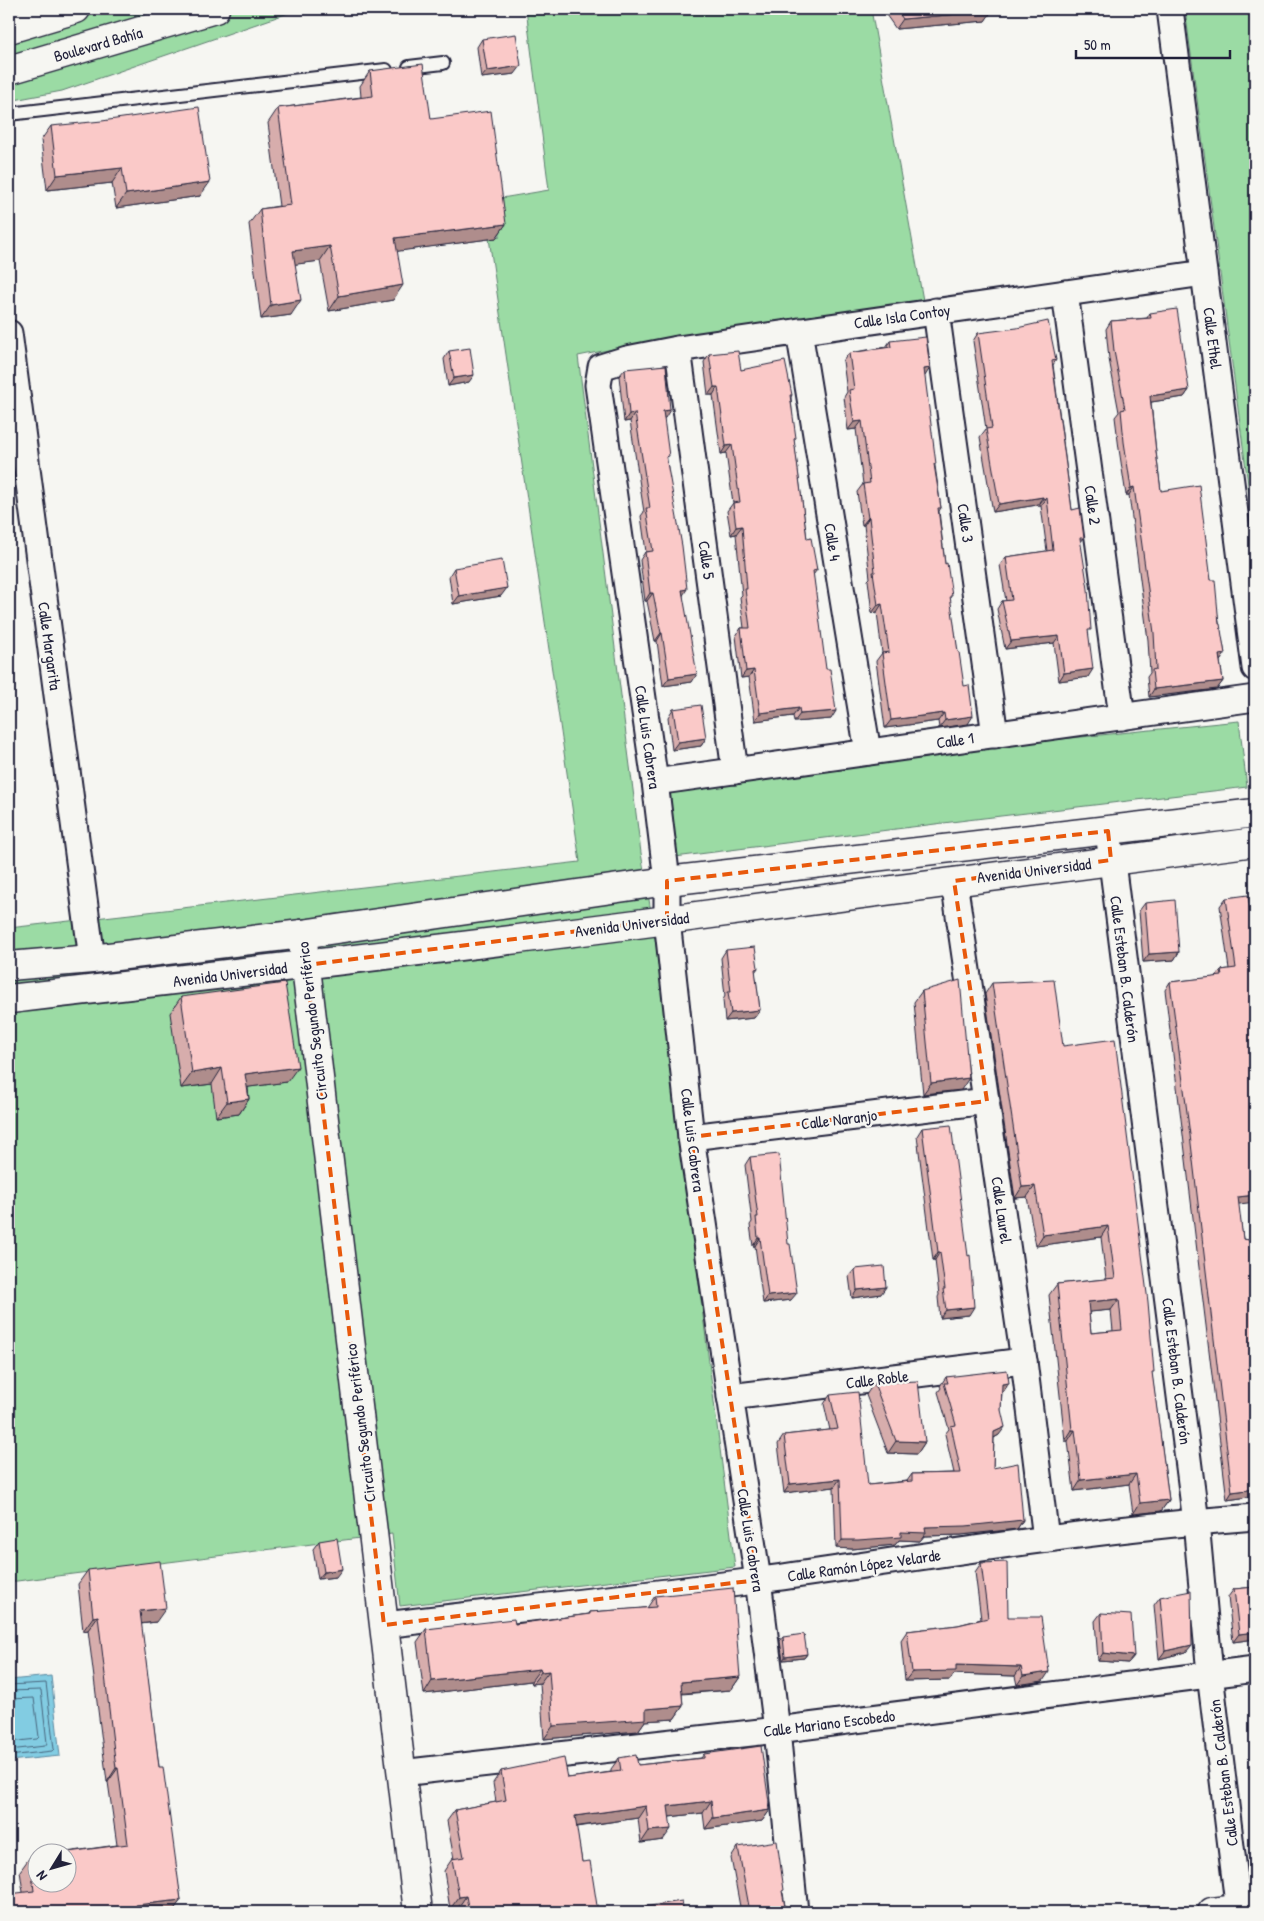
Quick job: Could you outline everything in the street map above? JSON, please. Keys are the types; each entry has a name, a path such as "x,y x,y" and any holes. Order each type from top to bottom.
{"main road":[{"path":"9,29 76,9"},
{"name":"Boulevard Bahía","path":"9,70 215,9"},
{"name":"Avenida Universidad","path":"9,966 92,959 302,934 667,881 1255,813"},
{"name":"Avenida Universidad","path":"9,999 306,965 667,920 1255,842"},
{"name":"Circuito Segundo Periférico","path":"302,934 418,1912"},
{"path":"1212,1912 1245,1909"}],"street":[{"name":"Calle Ethel","path":"1170,9 1255,668"},
{"name":"Calle Isla Contoy","path":"602,367 627,359 678,349 1204,273"},
{"name":"Calle 2","path":"1065,293 1122,717"},
{"name":"Calle 3","path":"936,312 996,735"},
{"name":"Calle 4","path":"799,331 868,752"},
{"name":"Calle Margarita","path":"9,333 92,959"},
{"name":"Calle 5","path":"678,349 736,771"},
{"name":"Calle Luis Cabrera","path":"602,367 598,385 655,782 667,881 667,920 691,1137 758,1580 795,1912"},
{"name":"Calle 1","path":"655,782 1255,698"},
{"name":"Calle Esteban B. Calderón","path":"1108,830 1196,1522 1210,1674 1245,1909"},
{"name":"Calle Laurel","path":"954,881 1024,1361 1046,1539"},
{"name":"Calle Naranjo","path":"691,1137 987,1101"},
{"name":"Calle Roble","path":"730,1397 1024,1361"},
{"name":"Calle Ramón López Velarde","path":"384,1625 758,1580 1046,1539 1196,1522 1255,1518"},
{"name":"Calle Mariano Escobedo","path":"401,1773 776,1730 1255,1669"}],"lane":[{"path":"9,114 444,63"}],"highlighted area":[{"path":"1108,831 1111,860 954,881 987,1101 691,1137 758,1580 384,1625 306,965 667,920 667,881"}],"green space":[{"path":"9,9 300,9 62,91 9,101"},
{"path":"526,9 871,9 924,306 613,349 578,356 641,853 654,929 735,1567 400,1606 392,1534 9,1582 9,928 580,862 489,238 500,236 496,199 549,190"},
{"path":"1185,9 1255,9 1255,537"},
{"path":"1239,721 1247,787 675,857 665,790 953,750"}],"water":[{"path":"51,1676 60,1756 9,1761 9,1680"}],"building":[{"path":"896,9 992,9 992,11 903,19"},
{"path":"516,34 521,66 487,71 482,39"},
{"path":"423,64 431,119 491,111 506,224 395,238 403,285 339,296 330,246 293,251 301,300 271,305 260,209 291,205 278,108 373,96 370,71"},
{"path":"199,107 210,182 126,194 122,168 57,175 51,126 102,121"},
{"path":"1177,309 1189,390 1150,396 1161,491 1199,485 1211,580 1215,580 1219,624 1225,654 1219,655 1223,681 1154,689 1152,670 1156,669 1154,633 1134,487 1131,488 1124,442 1121,410 1125,409 1114,351 1111,321 1151,318 1150,313"},
{"path":"1048,321 1056,360 1052,361 1072,510 1080,508 1084,538 1080,538 1088,589 1091,630 1088,630 1093,669 1064,673 1059,636 1011,641 1002,601 1012,600 1006,557 1053,550 1047,498 999,504 986,429 992,428 978,333 1017,328"},
{"path":"926,337 930,368 924,369 936,464 934,464 941,508 938,508 945,564 947,563 952,596 950,596 958,652 964,686 969,685 973,716 945,720 944,713 891,720 882,653 889,652 882,604 878,605 873,572 875,572 869,517 863,484 870,483 862,421 854,422 849,390 854,389 849,353 891,347 890,341"},
{"path":"470,348 474,375 454,378 449,351"},
{"path":"738,351 741,370 785,361 792,395 790,395 796,438 794,439 807,539 811,538 817,570 813,571 826,669 830,669 836,711 800,714 799,708 760,713 754,670 746,671 741,628 750,628 745,589 747,589 742,526 736,527 733,503 740,502 732,445 726,446 718,387 714,387 709,354"},
{"path":"666,365 670,410 663,411 669,456 666,457 682,546 687,589 682,590 697,674 669,678 662,633 653,593 650,593 645,552 653,551 646,508 650,508 635,413 629,414 625,369"},
{"path":"502,560 507,588 459,596 454,568"},
{"path":"701,705 706,738 678,742 673,709"},
{"path":"1248,895 1255,941 1253,941 1255,963 1255,1195 1238,1197 1243,1239 1255,1241 1255,1489 1232,1492 1170,982 1222,976 1221,970 1236,968 1226,898"},
{"path":"1175,900 1179,952 1149,954 1145,903"},
{"path":"755,947 758,968 755,969 760,1010 731,1013 728,992 731,992 726,950"},
{"path":"960,980 969,1078 931,1083 922,991"},
{"path":"1054,980 1063,1046 1115,1039 1148,1302 1154,1372 1152,1372 1169,1500 1140,1503 1136,1474 1081,1480 1075,1430 1072,1430 1057,1284 1115,1278 1108,1226 1043,1235 1035,1186 1022,1187 992,983","holes":["1119,1299 1122,1330 1091,1333 1088,1302"]},
{"path":"285,983 298,1067 245,1074 249,1099 227,1102 222,1068 192,1073 181,997"},
{"path":"951,1125 968,1256 970,1255 974,1307 946,1310 943,1289 945,1289 940,1252 938,1252 922,1128"},
{"path":"779,1154 788,1244 790,1244 797,1293 768,1296 760,1238 758,1238 756,1217 758,1217 750,1157"},
{"path":"884,1266 886,1287 857,1290 855,1269"},
{"path":"1007,1370 1009,1383 1002,1384 1001,1410 1005,1427 994,1432 993,1468 1018,1463 1023,1520 966,1526 925,1527 926,1533 901,1532 901,1537 842,1540 840,1479 790,1484 784,1435 838,1429 830,1395 858,1392 868,1485 912,1481 912,1474 961,1473 951,1426 956,1425 944,1383 948,1383 946,1377"},
{"path":"918,1381 925,1442 896,1441 874,1383"},
{"path":"337,1538 342,1569 324,1572 319,1541"},
{"path":"160,1561 166,1608 140,1611 159,1767 163,1767 181,1900 136,1905 137,1912 9,1912 9,1894 28,1892 28,1894 78,1894 78,1851 128,1844 118,1768 116,1768 98,1616 93,1617 88,1570"},
{"path":"1007,1562 1008,1617 1041,1617 1049,1672 1023,1676 1021,1667 956,1665 956,1671 912,1672 907,1631 958,1625 988,1618 981,1563"},
{"path":"1255,1587 1255,1632 1239,1634 1234,1589"},
{"path":"733,1588 740,1677 681,1682 683,1706 646,1709 646,1719 553,1726 549,1671 541,1672 540,1669 432,1681 426,1629 514,1619 515,1624 590,1614 590,1612 656,1607 655,1596"},
{"path":"1191,1591 1192,1645 1165,1651 1160,1597"},
{"path":"1101,1613 1131,1615 1134,1656 1103,1653"},
{"path":"804,1634 807,1654 785,1657 783,1637"},
{"path":"761,1746 770,1810 713,1818 711,1801 668,1806 671,1829 649,1831 646,1806 575,1816 582,1862 590,1861 598,1912 469,1912 466,1896 459,1897 452,1859 464,1857 455,1810 506,1800 501,1771 564,1758 568,1778 621,1771 619,1758 636,1755 638,1765 704,1758 704,1754"},
{"path":"777,1841 786,1912 750,1912 738,1847"},
{"path":"682,1901 684,1912 638,1912 637,1908"},
{"path":"293,1909 293,1912 252,1912"}]}
